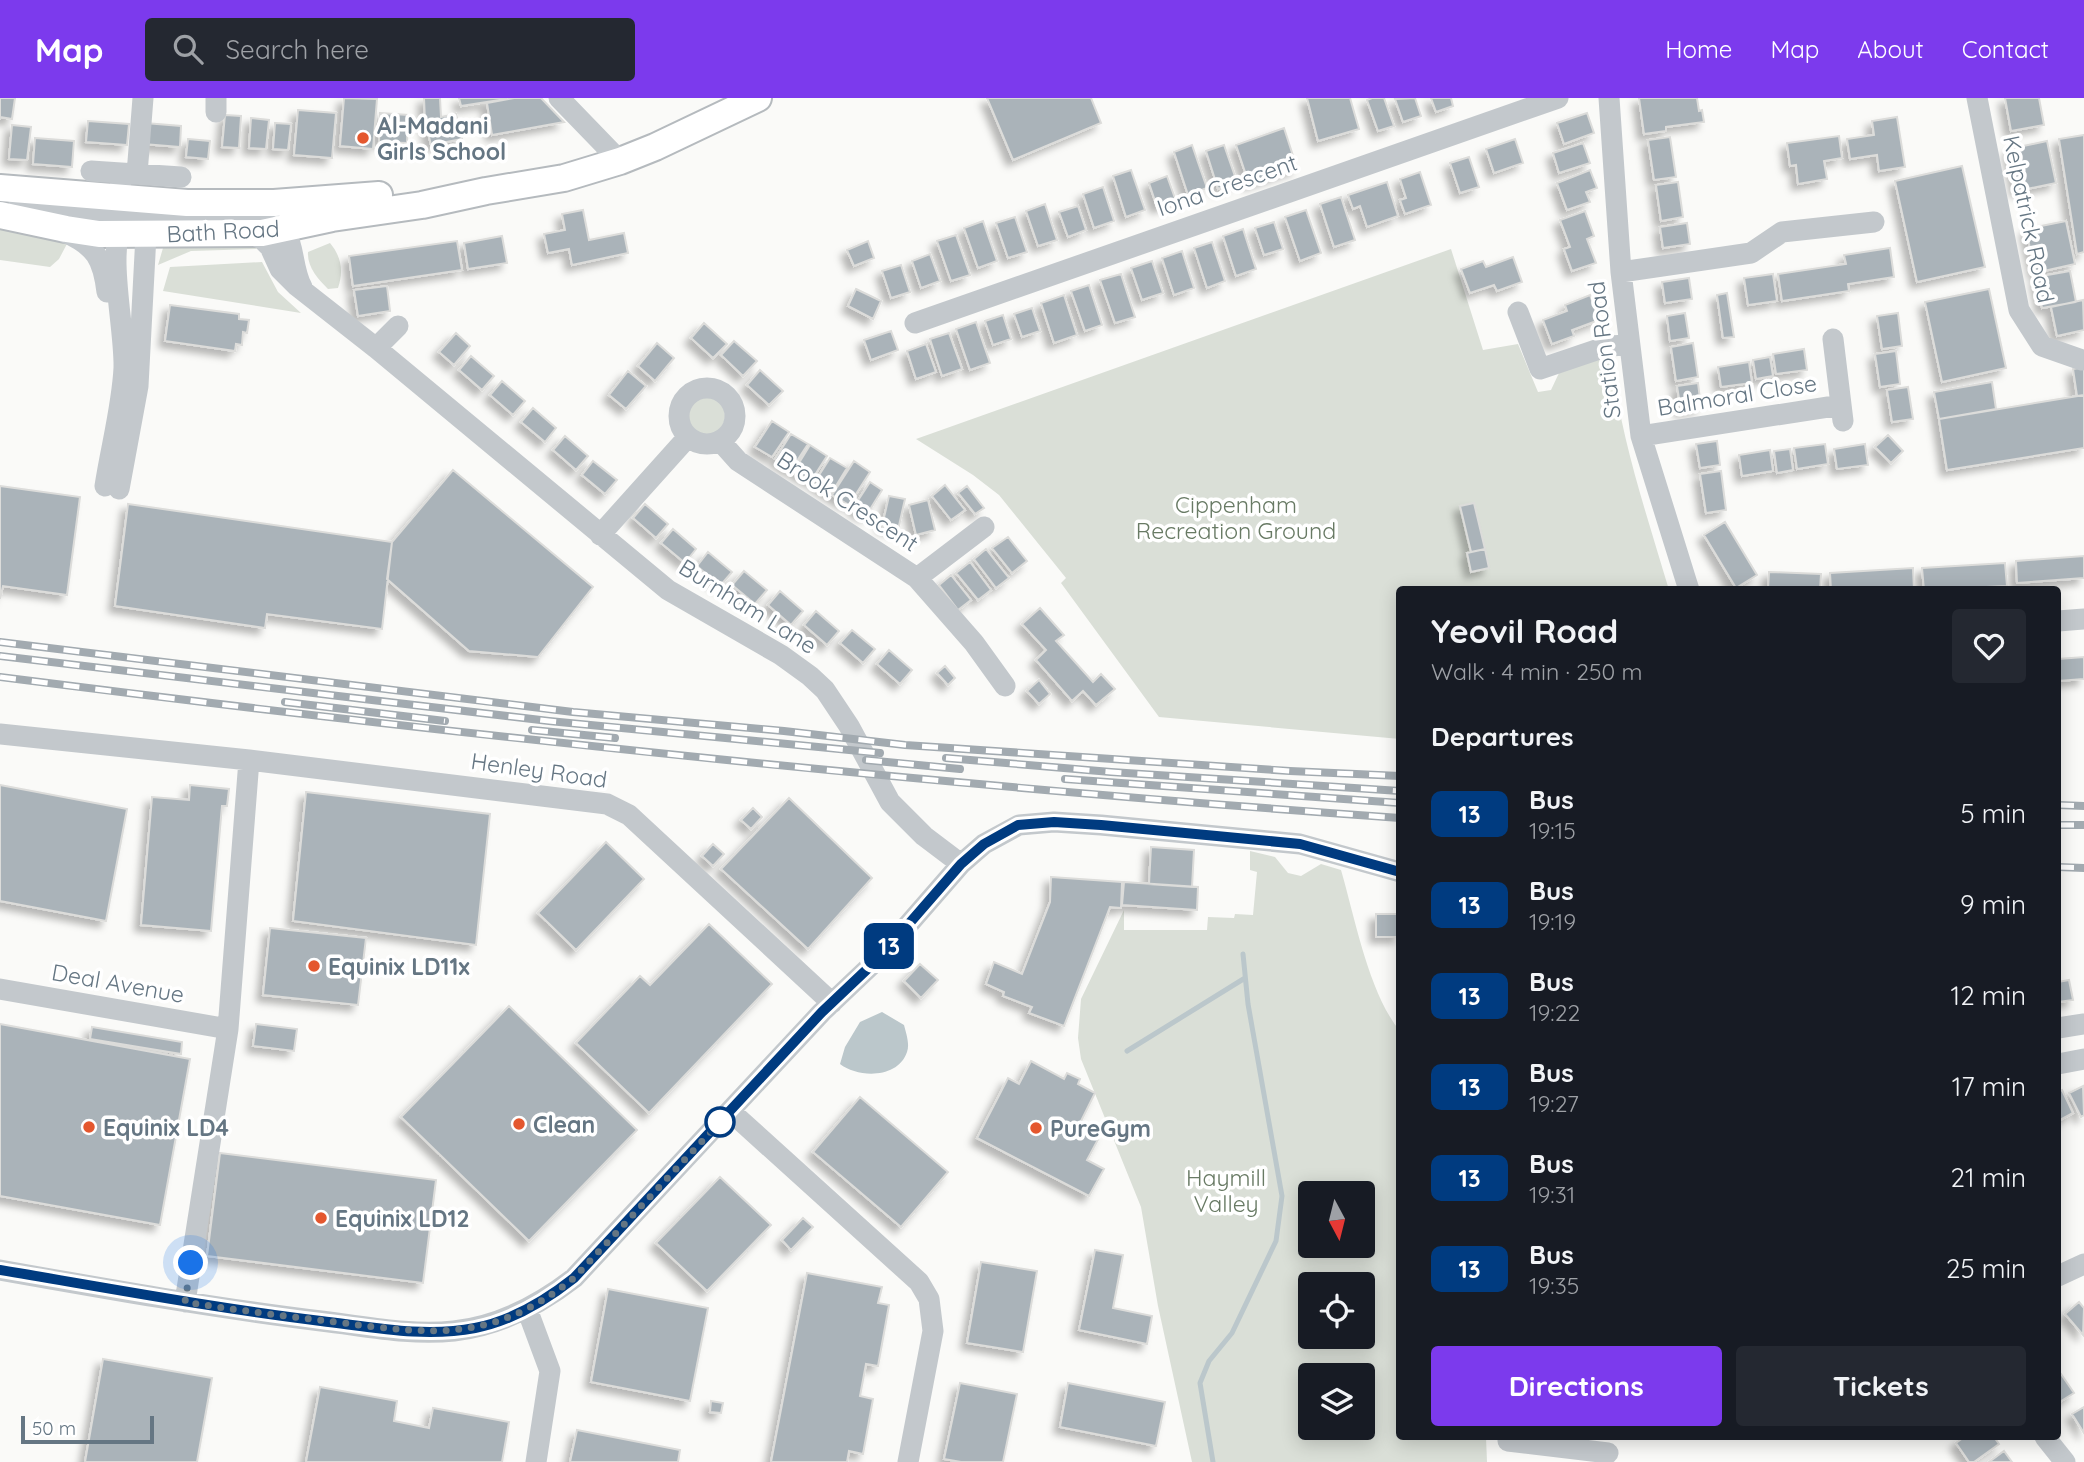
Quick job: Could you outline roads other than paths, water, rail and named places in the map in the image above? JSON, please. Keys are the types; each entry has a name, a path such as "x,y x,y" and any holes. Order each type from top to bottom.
{"main road":[{"name":"Bath Road","path":"0,188 127,201 213,203 309,212 422,205 564,177 620,161 758,98"},
{"name":"Bath Road","path":"0,215 88,233 127,201"},
{"name":"Bath Road","path":"127,201 146,248 181,234 274,235 309,212"}],"street":[{"path":"143,98 117,269 124,353 112,487 136,398 146,248"},
{"path":"559,98 620,161"},
{"name":"Iona Crescent","path":"915,322 1558,98"},
{"name":"Station Road","path":"1609,98 1621,272 1641,436 1688,586"},
{"name":"Kelpatrick Road","path":"1977,98 2019,310 2042,346 2082,360"},
{"path":"91,171 127,201 169,217 262,219 274,235"},
{"path":"0,197 127,201 181,177"},
{"path":"1621,272 1751,253 1782,232 1874,222"},
{"path":"52,226 84,243 103,264 122,387"},
{"name":"Burnham Lane","path":"274,235 280,269 600,535 668,590 781,654 810,676 825,691 849,726 890,802 924,835 961,864"},
{"path":"1518,312 1540,369 1608,346 1629,345"},
{"path":"376,348 398,326"},
{"name":"Balmoral Close","path":"1641,436 1842,413 1833,339"},
{"path":"705,388 716,389 725,394 736,414 729,435 721,442 709,445 698,444 687,438 678,418 679,407 685,397 705,388"},
{"path":"600,535 687,438"},
{"name":"Brook Crescent","path":"721,442 738,461 917,578 984,527"},
{"path":"917,578 974,643 991,679"},
{"path":"2061,621 2084,619"},
{"name":"Henley Road","path":"0,734 249,760 597,802 619,809 832,1003"},
{"path":"185,1302 228,1030 249,760"},
{"path":"0,1270 271,1315 432,1332 477,1327 527,1309 574,1278 832,1003 880,957 961,864 984,844 1018,825 1054,822 1300,844 1396,871"},
{"name":"Deal Avenue","path":"0,989 228,1030"},
{"path":"2061,1028 2084,1024"},
{"path":"2061,1063 2084,1059"},
{"path":"730,1111 919,1282 929,1299 933,1321 932,1343 908,1462"},
{"path":"2061,1275 2084,1264"},
{"path":"527,1309 550,1371 536,1462"},
{"path":"2047,1440 2065,1462"},
{"path":"1508,1441 1608,1451"}],"waterway":[{"path":"1213,1462 1200,1383 1209,1361 1232,1333 1276,1241 1282,1196 1248,1004 1243,954"},
{"path":"1127,1051 1245,978"}],"railway":[{"path":"0,642 573,712 905,745 1396,776"},
{"path":"0,656 549,721 880,753"},
{"path":"0,677 699,757 1049,790 1396,818"},
{"path":"285,702 445,721"},
{"path":"532,730 615,738"},
{"path":"946,758 1396,791"},
{"path":"866,760 960,769"},
{"path":"1065,779 1396,803"},
{"path":"2061,805 2084,806"},
{"path":"2061,825 2084,825"},
{"path":"2061,867 2084,868"}],"place":[{"name":"Al-Madani Girls School","path":"363,138"},
{"name":"Equinix LD11x","path":"314,966"},
{"name":"Clean","path":"519,1124"},
{"name":"Equinix LD4","path":"89,1127"},
{"name":"PureGym","path":"1036,1128"},
{"name":"Equinix LD12","path":"321,1218"}],"park label":[{"name":"Cippenham Recreation Ground","path":"1236,517"},
{"name":"Haymill Valley","path":"1226,1190"}]}
